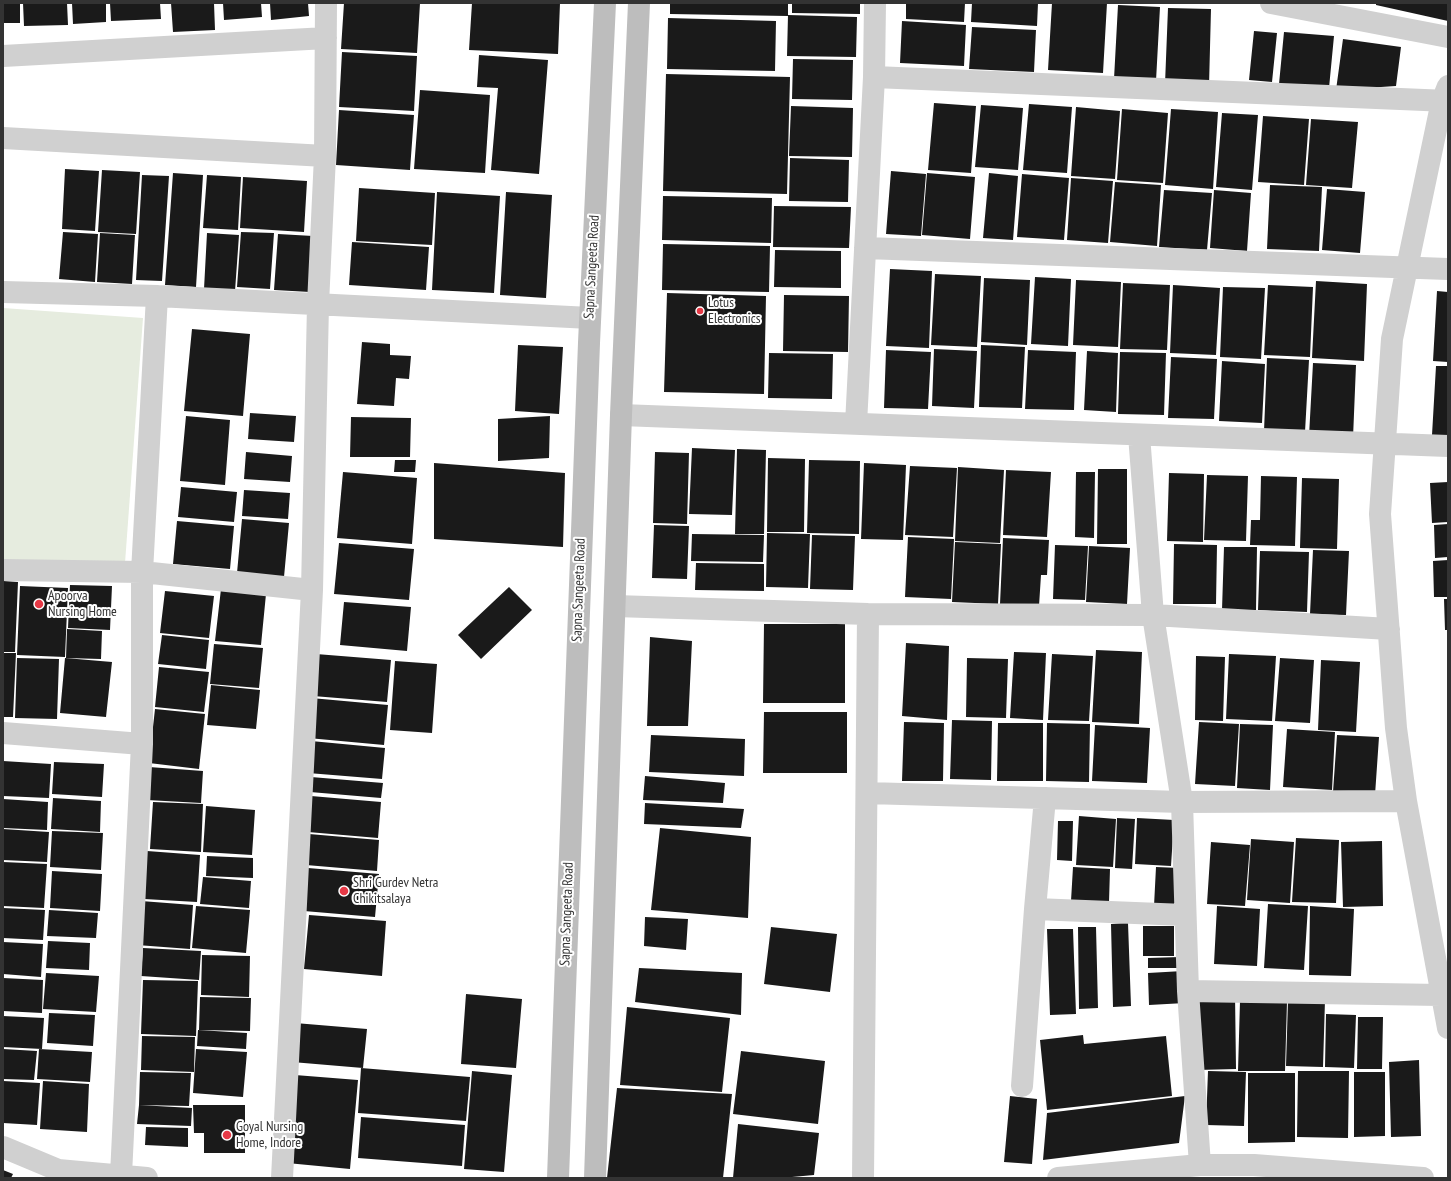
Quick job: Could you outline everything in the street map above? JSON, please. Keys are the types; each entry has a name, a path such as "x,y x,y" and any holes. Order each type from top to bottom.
{"main road":[{"name":"Sapna Sangeeta Road","path":"558,1178 590,318 606,3"},
{"path":"595,1178 621,415 639,3"}],"street":[{"path":"282,1178 312,590 318,304 325,156 326,3"},
{"path":"856,424 874,77 875,3"},
{"path":"1272,3 1448,37"},
{"path":"3,56 326,38"},
{"path":"874,77 1446,96 1406,268 1392,339 1380,514 1396,728 1406,801 1448,1028"},
{"path":"3,138 325,156"},
{"path":"865,248 1448,270"},
{"path":"3,292 157,296 590,318"},
{"path":"122,1175 142,744 142,572 157,296"},
{"path":"621,415 1384,445 1448,446"},
{"path":"1139,435 1153,615 1182,802 1188,990 1200,1165"},
{"path":"3,570 142,572 312,590"},
{"path":"615,606 868,614 1153,615 1389,629"},
{"path":"863,1178 868,793 868,614"},
{"path":"3,733 142,744"},
{"path":"868,793 1182,802 1406,801"},
{"path":"1022,1086 1045,798"},
{"path":"1035,909 1185,915"},
{"path":"1188,990 1441,995"},
{"path":"3,1147 58,1170 147,1178"},
{"path":"1058,1178 1200,1165 1254,1165 1423,1178"}],"shaded area":[{"path":"3,308 143,318 125,563 3,562"}],"building":[{"path":"3,3 20,3 20,23 3,23"},
{"path":"23,3 67,3 68,25 24,26"},
{"path":"72,3 106,3 106,22 73,24"},
{"path":"110,3 160,3 161,19 111,21"},
{"path":"171,3 214,3 215,30 173,32"},
{"path":"223,3 261,3 262,17 224,20"},
{"path":"270,3 308,3 309,16 271,20"},
{"path":"344,3 420,3 417,53 341,49"},
{"path":"472,3 560,3 558,54 469,50"},
{"path":"670,3 788,3 788,16 670,14"},
{"path":"792,3 860,3 860,14 792,13"},
{"path":"906,3 965,3 964,22 906,19"},
{"path":"972,3 1038,3 1037,26 971,22"},
{"path":"1052,3 1107,3 1103,73 1048,70"},
{"path":"1376,3 1448,3 1448,21 1376,5"},
{"path":"1118,5 1160,7 1156,81 1114,79"},
{"path":"1168,8 1211,9 1209,86 1165,84"},
{"path":"788,15 857,17 856,57 787,56"},
{"path":"668,18 776,21 775,71 667,69"},
{"path":"902,21 966,25 964,66 900,63"},
{"path":"972,27 1036,30 1034,72 969,69"},
{"path":"1254,31 1277,33 1272,82 1249,80"},
{"path":"1284,32 1334,36 1329,88 1279,84"},
{"path":"1343,39 1401,47 1396,86 1336,90"},
{"path":"342,52 417,56 414,111 339,107"},
{"path":"479,55 548,60 539,174 491,170 498,88 477,87"},
{"path":"793,59 853,60 852,100 792,99"},
{"path":"666,74 790,77 787,194 663,191"},
{"path":"420,90 490,95 485,173 414,169"},
{"path":"934,103 976,106 971,173 928,170"},
{"path":"1029,104 1072,107 1067,173 1023,170"},
{"path":"981,105 1023,108 1018,170 975,167"},
{"path":"791,106 853,108 852,157 789,156"},
{"path":"1076,107 1120,111 1115,179 1071,176"},
{"path":"1122,109 1168,113 1163,183 1117,180"},
{"path":"1171,109 1218,112 1213,189 1165,185"},
{"path":"339,110 414,115 410,170 336,165"},
{"path":"1222,113 1258,115 1252,190 1216,187"},
{"path":"1263,116 1309,119 1304,185 1258,182"},
{"path":"1311,119 1358,122 1352,188 1306,185"},
{"path":"790,158 849,160 848,202 789,201"},
{"path":"65,169 99,171 95,231 62,229"},
{"path":"102,170 140,172 136,234 98,232"},
{"path":"891,171 926,174 921,236 886,234"},
{"path":"173,173 203,175 196,287 165,285"},
{"path":"927,173 975,177 970,239 922,235"},
{"path":"989,173 1018,176 1013,240 983,238"},
{"path":"1022,174 1069,178 1064,240 1017,237"},
{"path":"142,175 169,176 162,281 136,280"},
{"path":"207,175 241,177 238,230 203,228"},
{"path":"243,177 307,181 304,232 240,228"},
{"path":"1071,178 1113,181 1108,243 1067,240"},
{"path":"1115,182 1161,185 1157,246 1110,242"},
{"path":"1270,185 1322,187 1319,251 1267,249"},
{"path":"359,188 435,193 432,245 356,241"},
{"path":"1327,189 1365,192 1360,253 1322,250"},
{"path":"1164,190 1212,193 1207,250 1159,247"},
{"path":"1214,190 1251,193 1247,251 1210,248"},
{"path":"437,192 500,196 494,293 432,290"},
{"path":"506,192 552,195 546,298 500,295"},
{"path":"663,196 772,198 771,243 662,240"},
{"path":"774,206 851,207 849,248 773,247"},
{"path":"63,232 98,234 95,282 59,279"},
{"path":"241,232 274,233 270,289 237,287"},
{"path":"100,233 135,235 132,284 97,282"},
{"path":"207,233 239,235 235,291 204,289"},
{"path":"278,234 313,236 310,292 274,290"},
{"path":"352,242 429,247 426,290 349,285"},
{"path":"663,244 770,246 769,292 662,290"},
{"path":"775,250 841,251 841,288 774,287"},
{"path":"890,269 932,271 929,348 886,346"},
{"path":"935,274 981,276 977,347 931,345"},
{"path":"1035,277 1071,279 1068,346 1031,344"},
{"path":"984,278 1030,280 1027,345 981,342"},
{"path":"1076,280 1121,282 1118,347 1073,345"},
{"path":"1316,281 1367,284 1364,361 1312,358"},
{"path":"1123,283 1170,285 1167,350 1120,349"},
{"path":"1173,285 1220,288 1216,355 1170,353"},
{"path":"1268,285 1313,287 1310,357 1264,355"},
{"path":"1223,287 1265,288 1261,359 1220,357"},
{"path":"1437,291 1448,292 1448,362 1433,361"},
{"path":"667,293 766,296 764,394 664,392"},
{"path":"784,295 849,296 848,352 783,351"},
{"path":"192,329 250,334 243,416 184,411"},
{"path":"362,342 390,344 390,355 411,356 409,379 396,378 394,406 357,404"},
{"path":"518,345 563,347 559,414 515,411"},
{"path":"981,345 1025,347 1022,408 979,407"},
{"path":"934,349 977,351 974,408 932,406"},
{"path":"886,350 931,352 928,409 884,408"},
{"path":"1028,350 1076,352 1074,410 1025,409"},
{"path":"1087,351 1118,353 1116,412 1084,410"},
{"path":"1120,352 1166,353 1164,415 1118,414"},
{"path":"769,353 833,354 832,399 768,398"},
{"path":"1171,357 1217,359 1214,419 1168,418"},
{"path":"1267,358 1309,360 1305,432 1264,431"},
{"path":"1222,361 1265,364 1262,423 1219,421"},
{"path":"1313,363 1356,365 1353,438 1309,436"},
{"path":"1436,366 1448,366 1448,436 1432,435"},
{"path":"250,413 296,416 294,442 248,439"},
{"path":"186,416 230,420 225,485 180,481"},
{"path":"550,416 549,458 498,461 498,419"},
{"path":"351,417 411,418 410,457 350,457"},
{"path":"692,448 735,450 732,515 689,514"},
{"path":"737,449 766,450 764,534 735,534"},
{"path":"246,452 292,456 290,482 244,479"},
{"path":"655,452 689,453 687,524 653,523"},
{"path":"768,458 805,459 804,532 767,532"},
{"path":"395,460 416,460 415,472 394,472"},
{"path":"809,460 860,461 859,534 807,533"},
{"path":"434,463 565,473 563,547 434,539"},
{"path":"864,463 906,465 903,540 861,539"},
{"path":"910,466 957,468 953,537 905,535"},
{"path":"958,467 1004,470 1000,543 955,541"},
{"path":"1098,469 1127,469 1127,544 1097,544"},
{"path":"1006,470 1051,472 1047,537 1003,535"},
{"path":"343,472 417,478 412,544 337,538"},
{"path":"1076,472 1095,472 1094,538 1075,537"},
{"path":"1169,473 1204,474 1203,542 1167,541"},
{"path":"1207,475 1248,476 1246,541 1204,540"},
{"path":"1261,476 1297,477 1295,546 1250,545 1251,520 1260,520"},
{"path":"1302,478 1339,479 1337,549 1300,548"},
{"path":"1448,482 1448,522 1432,523 1430,483"},
{"path":"181,487 237,492 234,522 178,517"},
{"path":"244,490 290,493 288,519 242,516"},
{"path":"242,519 289,523 284,577 237,573"},
{"path":"177,521 234,526 230,569 173,564"},
{"path":"1448,524 1448,557 1435,558 1434,525"},
{"path":"654,525 689,526 687,579 652,578"},
{"path":"767,533 810,534 808,588 766,587"},
{"path":"692,534 764,535 763,562 691,561"},
{"path":"812,535 855,536 853,590 810,589"},
{"path":"908,537 954,539 951,599 905,597"},
{"path":"1003,538 1049,540 1047,575 1041,575 1039,606 1000,604"},
{"path":"955,542 1001,544 998,604 952,602"},
{"path":"339,543 414,549 409,600 334,594"},
{"path":"1174,544 1217,545 1216,604 1173,604"},
{"path":"1055,545 1088,546 1085,600 1053,599"},
{"path":"1089,546 1130,548 1127,604 1086,602"},
{"path":"1224,547 1257,547 1256,610 1222,610"},
{"path":"1313,550 1349,551 1346,615 1310,614"},
{"path":"1260,551 1309,552 1307,612 1258,610"},
{"path":"1448,560 1448,597 1434,597 1433,561"},
{"path":"696,563 764,564 764,591 695,590"},
{"path":"3,581 18,582 15,652 3,652"},
{"path":"70,585 112,586 110,630 68,628"},
{"path":"20,586 68,588 65,657 17,655"},
{"path":"509,587 532,610 481,659 458,635"},
{"path":"221,589 266,594 261,645 215,641"},
{"path":"165,591 214,596 209,638 160,633"},
{"path":"1444,599 1448,599 1448,630 1445,630"},
{"path":"344,602 411,607 407,651 340,645"},
{"path":"764,624 845,624 845,703 763,703"},
{"path":"67,629 102,631 101,659 66,658"},
{"path":"162,635 209,640 206,669 158,664"},
{"path":"650,637 692,641 688,726 647,726"},
{"path":"906,643 949,646 947,720 902,716"},
{"path":"214,644 263,648 259,688 210,684"},
{"path":"1096,650 1142,652 1139,724 1092,722"},
{"path":"1014,652 1046,653 1043,720 1010,718"},
{"path":"3,653 16,653 13,717 3,717"},
{"path":"316,654 391,660 387,702 313,696"},
{"path":"1052,654 1093,656 1089,721 1048,720"},
{"path":"1229,654 1276,656 1272,721 1226,719"},
{"path":"1196,656 1225,657 1223,721 1195,720"},
{"path":"17,658 59,659 57,719 15,718"},
{"path":"65,658 112,662 106,717 60,713"},
{"path":"967,658 1008,659 1006,718 966,717"},
{"path":"1280,658 1314,660 1310,723 1275,721"},
{"path":"1321,660 1360,662 1356,732 1318,730"},
{"path":"395,661 437,664 432,733 390,730"},
{"path":"159,667 209,672 204,712 155,707"},
{"path":"211,685 260,690 256,729 207,725"},
{"path":"311,698 388,705 384,745 308,738"},
{"path":"155,709 205,714 199,769 149,763"},
{"path":"764,712 847,712 847,773 763,773"},
{"path":"952,720 992,721 991,780 950,779"},
{"path":"904,722 944,723 943,781 902,781"},
{"path":"1199,722 1239,724 1235,786 1195,784"},
{"path":"998,723 1043,723 1043,781 997,781"},
{"path":"1047,723 1090,724 1089,782 1046,781"},
{"path":"1240,724 1273,725 1270,790 1237,788"},
{"path":"1095,725 1150,728 1147,783 1092,781"},
{"path":"1287,729 1335,732 1332,790 1283,787"},
{"path":"651,735 745,739 744,776 649,772"},
{"path":"1337,735 1379,737 1375,795 1333,792"},
{"path":"311,741 385,748 382,779 308,773"},
{"path":"3,761 51,764 49,798 3,796"},
{"path":"54,762 104,764 102,797 52,794"},
{"path":"149,767 203,771 201,803 147,800"},
{"path":"645,776 725,783 723,803 643,800"},
{"path":"311,777 383,783 381,798 310,792"},
{"path":"311,796 381,802 378,838 308,832"},
{"path":"53,798 101,801 100,832 51,829"},
{"path":"3,799 48,802 47,830 3,828"},
{"path":"153,802 203,804 201,852 150,849"},
{"path":"645,803 744,809 741,828 644,824"},
{"path":"206,806 255,810 252,855 203,852"},
{"path":"1079,816 1116,819 1113,867 1076,865"},
{"path":"1117,818 1135,819 1132,869 1115,868"},
{"path":"1137,818 1174,820 1171,866 1135,864"},
{"path":"1058,821 1073,821 1072,861 1057,860"},
{"path":"660,828 751,837 748,918 651,910"},
{"path":"3,829 49,832 47,862 3,860"},
{"path":"52,831 103,833 101,870 50,867"},
{"path":"309,834 379,840 377,871 306,865"},
{"path":"1296,838 1339,840 1336,903 1292,902"},
{"path":"1251,839 1294,842 1290,903 1247,900"},
{"path":"1382,841 1383,906 1343,907 1341,842"},
{"path":"1211,842 1250,845 1245,906 1207,904"},
{"path":"147,851 200,855 197,902 144,899"},
{"path":"207,856 253,858 253,878 206,876"},
{"path":"3,862 47,864 44,908 3,906"},
{"path":"1073,867 1110,869 1109,902 1071,901"},
{"path":"1156,867 1179,868 1177,907 1154,906"},
{"path":"308,868 379,874 375,917 304,911"},
{"path":"52,871 102,874 100,911 50,908"},
{"path":"203,877 251,881 249,908 200,904"},
{"path":"141,901 193,905 190,949 137,945"},
{"path":"1268,904 1308,906 1304,970 1264,968"},
{"path":"196,906 250,910 246,953 192,948"},
{"path":"1217,906 1260,909 1257,966 1214,964"},
{"path":"1310,906 1354,909 1351,976 1309,975"},
{"path":"3,908 45,910 43,940 3,938"},
{"path":"49,910 98,913 96,938 47,936"},
{"path":"309,915 386,921 382,976 304,969"},
{"path":"645,917 688,919 686,950 644,946"},
{"path":"1128,923 1131,1006 1113,1007 1111,924"},
{"path":"1143,926 1174,926 1174,956 1143,956"},
{"path":"771,927 837,934 830,992 764,984"},
{"path":"1078,927 1096,927 1098,1008 1079,1009"},
{"path":"1047,929 1073,929 1076,1014 1050,1015"},
{"path":"48,941 90,943 89,970 46,968"},
{"path":"3,942 43,944 41,977 3,974"},
{"path":"143,948 201,951 199,980 141,976"},
{"path":"202,955 250,956 249,997 201,995"},
{"path":"1180,957 1180,968 1148,968 1148,958"},
{"path":"639,968 742,973 741,1015 635,1002"},
{"path":"1183,971 1185,1003 1149,1005 1148,973"},
{"path":"46,973 99,976 96,1012 43,1009"},
{"path":"3,978 43,980 42,1013 3,1011"},
{"path":"143,980 198,981 196,1036 141,1034"},
{"path":"466,994 522,999 516,1068 461,1064"},
{"path":"1235,994 1236,1069 1197,1070 1196,996"},
{"path":"200,997 251,998 250,1031 199,1030"},
{"path":"1288,1000 1325,1000 1323,1067 1286,1066"},
{"path":"1240,1001 1287,1002 1285,1071 1238,1071"},
{"path":"627,1007 730,1018 722,1092 620,1085"},
{"path":"49,1013 95,1015 93,1046 47,1043"},
{"path":"1326,1014 1356,1015 1354,1068 1325,1067"},
{"path":"3,1016 44,1018 42,1049 3,1047"},
{"path":"1358,1017 1383,1017 1382,1069 1357,1069"},
{"path":"295,1023 367,1029 363,1068 292,1062"},
{"path":"198,1030 247,1033 246,1049 197,1046"},
{"path":"1083,1035 1084,1044 1166,1036 1172,1096 1047,1110 1040,1040"},
{"path":"142,1036 195,1037 194,1072 141,1070"},
{"path":"3,1049 37,1051 34,1080 3,1079"},
{"path":"39,1049 92,1052 90,1082 37,1079"},
{"path":"196,1049 247,1052 243,1097 193,1093"},
{"path":"741,1051 825,1061 818,1124 733,1114"},
{"path":"1419,1060 1421,1136 1391,1137 1389,1062"},
{"path":"361,1068 470,1077 466,1121 358,1113"},
{"path":"472,1071 512,1075 504,1172 464,1169"},
{"path":"1208,1071 1246,1072 1244,1126 1206,1125"},
{"path":"1298,1071 1349,1071 1348,1138 1297,1137"},
{"path":"140,1072 191,1073 189,1106 139,1105"},
{"path":"1354,1072 1385,1072 1385,1136 1354,1137"},
{"path":"1248,1073 1295,1073 1295,1142 1248,1143"},
{"path":"295,1075 358,1080 350,1169 287,1163"},
{"path":"3,1081 40,1083 37,1125 3,1123"},
{"path":"43,1081 89,1084 87,1132 40,1129"},
{"path":"617,1088 732,1094 723,1178 607,1178"},
{"path":"1010,1096 1037,1099 1032,1164 1004,1162"},
{"path":"1185,1096 1179,1143 1043,1160 1047,1113"},
{"path":"139,1105 192,1108 191,1126 137,1124"},
{"path":"193,1105 245,1105 245,1153 204,1153 204,1133 194,1133"},
{"path":"361,1117 465,1125 462,1166 358,1158"},
{"path":"738,1124 819,1133 814,1175 781,1178 733,1178"},
{"path":"146,1127 188,1128 188,1147 145,1145"},
{"path":"3,1170 13,1174 11,1178 3,1178"}],"place":[{"name":"Lotus Electronics","path":"700,311"},
{"name":"Apoorva Nursing Home","path":"39,604"},
{"name":"Shri Gurdev Netra Chikitsalaya","path":"344,891"},
{"name":"Goyal Nursing Home, Indore","path":"227,1135"}]}
